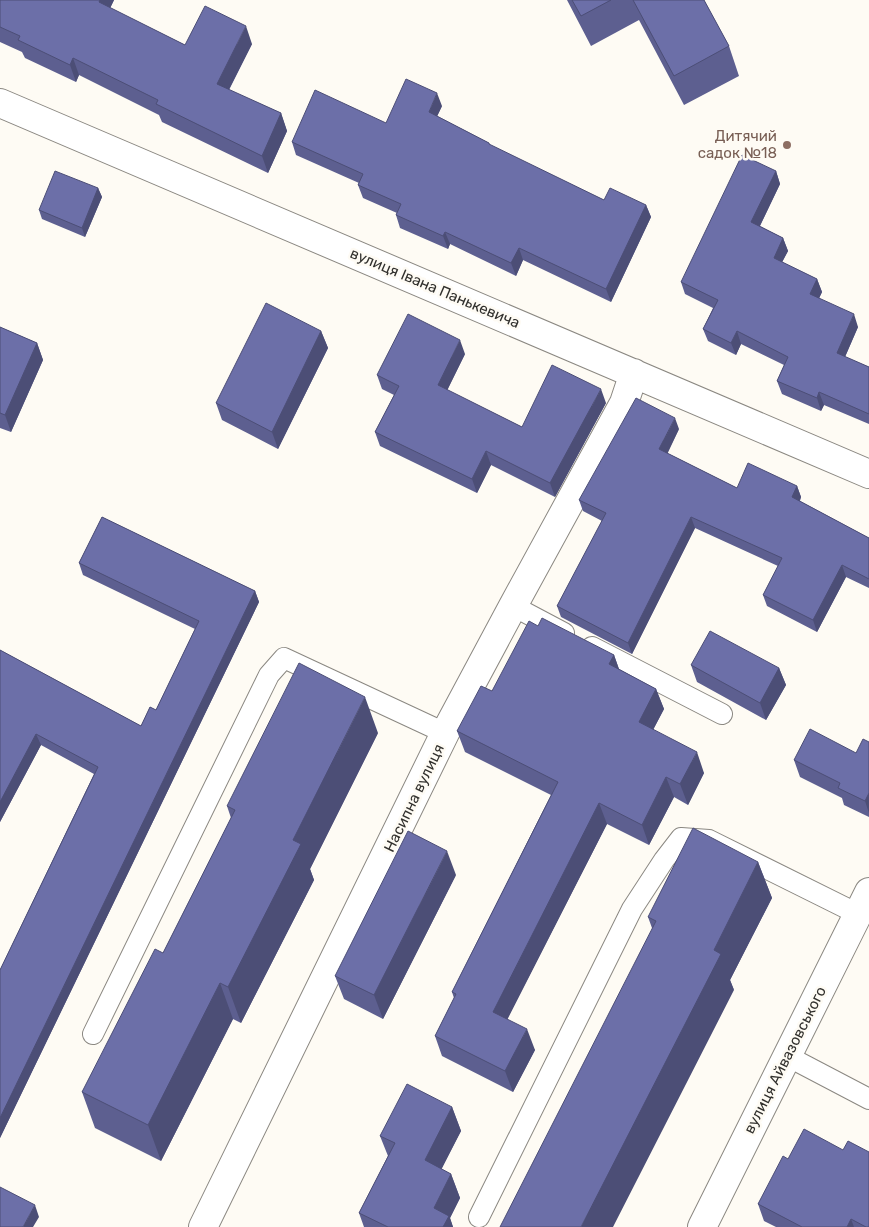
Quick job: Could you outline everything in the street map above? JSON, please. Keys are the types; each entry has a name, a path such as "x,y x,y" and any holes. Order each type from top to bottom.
{"street":[{"name":"вулиця Івана Панькевича","path":"2,110 634,373 869,474"},
{"name":"Насипна вулиця","path":"203,1227 445,733 624,403 634,373"},
{"name":"вулиця Айвазовського","path":"702,1227 864,903"}],"lane":[{"path":"513,606 722,714"},
{"path":"93,1034 269,675 284,658 445,733"},
{"path":"478,1217 632,909 681,838 709,840 864,903"},
{"path":"787,1056 869,1099"}],"building":[{"path":"0,0 100,0 99,2 185,45 205,6 246,26 217,84 281,113 262,156 156,104 158,100 73,58 70,65 18,40 20,36 0,27"},
{"path":"572,0 611,0 581,16"},
{"path":"633,0 704,0 729,46 674,76"},
{"path":"406,79 437,93 429,112 489,144 604,200 610,188 646,205 606,289 519,248 511,263 445,232 443,236 396,215 401,204 358,185 363,174 292,142 315,90 386,123"},
{"path":"742,155 776,171 751,222 783,238 774,258 817,279 810,294 854,314 837,353 869,367 869,414 819,392 817,398 777,381 788,357 737,331 731,343 703,329 718,300 681,282"},
{"path":"55,171 98,188 82,228 39,210"},
{"path":"266,303 321,331 272,432 216,403"},
{"path":"408,314 460,340 438,385 522,427 552,365 601,389 550,483 486,451 472,479 375,432 399,386 377,375"},
{"path":"0,327 37,343 5,415 0,413"},
{"path":"636,398 675,418 659,449 737,488 748,463 797,486 792,497 869,538 869,579 842,565 813,620 763,595 782,558 691,517 628,643 557,606 606,513 579,500"},
{"path":"102,517 255,591 0,1118 0,970 98,767 36,734 0,802 0,650 141,726 150,707 156,710 199,621 79,563"},
{"path":"542,618 614,655 609,664 656,689 639,722 697,752 680,784 666,777 642,825 599,803 493,1012 527,1029 505,1071 435,1036 456,994 452,992 558,782 457,731 481,686 492,691 529,621 538,626"},
{"path":"710,631 779,668 760,703 691,665"},
{"path":"299,663 365,697 293,840 301,844 228,987 220,983 148,1125 82,1092 155,949 163,953 235,810 227,806"},
{"path":"810,729 856,753 863,739 869,742 869,793 865,801 838,788 840,783 794,760"},
{"path":"693,828 758,862 714,950 721,954 581,1227 500,1227 656,921 648,917"},
{"path":"408,831 447,851 374,995 335,976"},
{"path":"407,1084 452,1107 425,1160 451,1174 434,1208 449,1216 443,1227 388,1227 359,1213 395,1143 380,1136"},
{"path":"804,1129 843,1150 848,1141 869,1152 869,1227 851,1219 847,1227 802,1227 758,1204 783,1156 788,1159"},
{"path":"0,1187 35,1205 23,1227 0,1227"}],"place":[{"name":"Дитячий садок №18","path":"787,145"}]}
